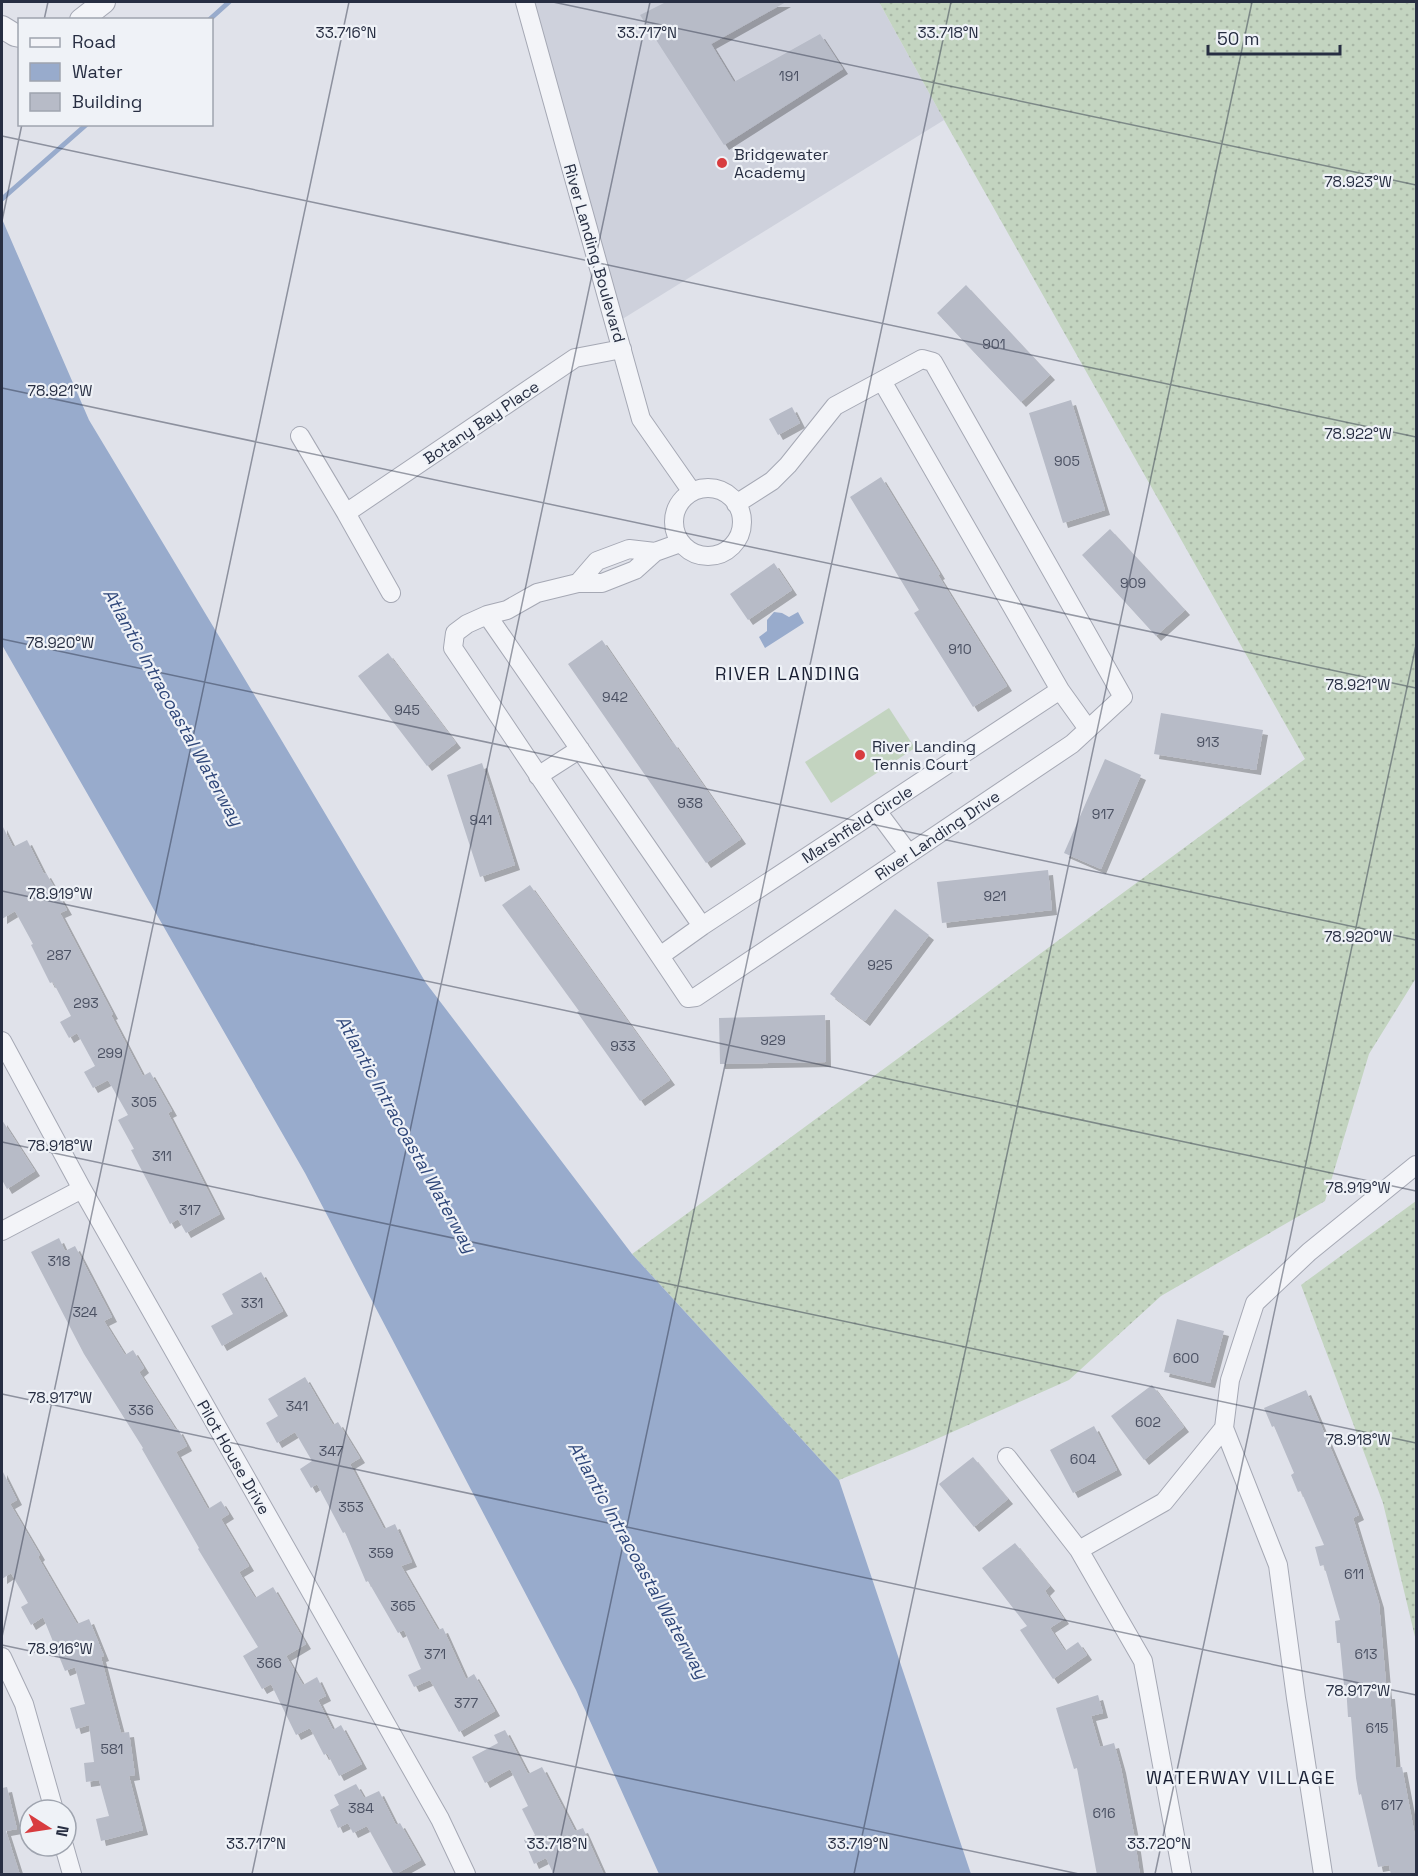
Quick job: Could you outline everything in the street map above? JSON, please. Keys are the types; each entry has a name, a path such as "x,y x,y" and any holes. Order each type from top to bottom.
{"street":[{"path":"84,18 104,2"},
{"name":"River Landing Boulevard","path":"525,2 641,419 692,492"},
{"path":"2,27 18,36"},
{"name":"Botany Bay Place","path":"346,513 575,358 622,349"},
{"name":"River Landing Drive","path":"680,543 654,552 635,570 602,583 578,583 537,593 507,609 467,624 455,633 453,648 688,998 696,997 1072,744 1123,697 933,362 922,359 835,406 788,465 772,481 736,504"},
{"path":"882,381 1060,690 1088,729"},
{"path":"300,436 391,593"},
{"path":"712,488 730,496 736,504 740,513 740,531 737,540 723,553 705,557 696,555 680,543 673,525 674,515 678,505 692,492 712,488"},
{"path":"487,615 702,926"},
{"name":"Marshfield Circle","path":"660,956 1060,690"},
{"path":"538,776 580,749"},
{"path":"877,811 909,854"},
{"name":"Pilot House Drive","path":"2,1041 82,1189 440,1819 466,1875"},
{"path":"1323,1875 1278,1565 1224,1428 1230,1380 1255,1304 1309,1252 1416,1165"},
{"path":"2,1231 82,1189"},
{"path":"1078,1550 1164,1502 1224,1428"},
{"path":"1007,1457 1078,1550 1143,1661 1182,1875"},
{"path":"2,1657 24,1704 51,1798"},
{"path":"67,1858 72,1875"}],"shaded area":[{"name":"Bridgewater Academy","path":"529,2 879,2 944,120 616,323"}],"green space":[{"path":"879,2 1416,2 1416,978 1369,1054 1325,1201 1161,1296 1069,1380 839,1480 632,1254 1305,759"},
{"name":"River Landing Tennis Court","path":"889,708 915,748 831,803 805,762"},
{"path":"1416,1201 1416,1641 1383,1503 1301,1285"}],"water":[{"name":"Atlantic Intracoastal Waterway","path":"2,219 89,420 426,983 632,1254 839,1480 971,1874 659,1874 576,1690 305,1173 2,645"},
{"path":"774,612 789,617 798,612 804,623 765,648 759,637 767,631 767,620"}],"building":[{"path":"666,2 786,2 711,44 734,82 820,34 843,69 724,145 640,15"},
{"path":"966,285 1050,375 1021,402 937,313"},
{"path":"1071,400 1105,510 1063,523 1029,413"},
{"path":"792,407 800,423 778,435 769,419"},
{"path":"881,477 1007,686 973,707 914,613 919,610 850,497"},
{"path":"1110,529 1185,610 1156,636 1082,555"},
{"path":"774,563 792,590 748,620 730,594"},
{"path":"602,640 741,839 706,863 568,664"},
{"path":"388,653 456,743 427,766 358,676"},
{"path":"1161,713 1263,730 1256,770 1154,754"},
{"path":"1105,759 1141,775 1101,869 1064,853"},
{"path":"482,763 515,865 480,877 447,775"},
{"path":"2,825 13,847 27,840 44,874 46,873 67,910 60,913 113,1014 111,1015 143,1076 150,1072 172,1111 168,1113 220,1214 186,1233 178,1219 170,1224 131,1150 134,1149 118,1120 128,1115 108,1080 93,1088 84,1072 95,1066 77,1033 69,1038 60,1022 71,1016 53,982 50,983 15,911 2,919"},
{"path":"1048,870 1052,910 942,923 937,882"},
{"path":"530,885 670,1080 640,1101 577,1012 579,1011 502,905"},
{"path":"895,909 929,935 865,1021 830,994"},
{"path":"825,1015 826,1062 720,1064 719,1018"},
{"path":"2,1120 35,1171 7,1189 2,1180"},
{"path":"59,1238 65,1251 75,1246 112,1317 104,1321 125,1355 133,1350 144,1368 139,1372 176,1430 178,1429 187,1446 176,1452 208,1509 221,1501 229,1514 221,1519 249,1566 239,1572 255,1598 273,1587 306,1644 286,1656 303,1685 317,1677 326,1696 318,1700 333,1730 341,1725 362,1764 339,1776 327,1753 324,1755 310,1728 296,1735 271,1684 262,1689 243,1656 258,1647 198,1549 143,1448 84,1354 31,1252"},
{"path":"261,1272 283,1311 222,1346 211,1326 233,1314 222,1294"},
{"path":"1177,1319 1224,1331 1210,1383 1164,1372"},
{"path":"305,1377 333,1425 338,1422 360,1458 350,1464 384,1529 395,1524 412,1562 401,1566 438,1630 443,1628 466,1679 474,1674 495,1711 459,1732 430,1680 414,1687 408,1675 421,1669 404,1630 398,1633 368,1581 366,1582 345,1532 343,1533 317,1484 311,1488 300,1469 312,1461 295,1432 277,1443 266,1423 278,1416 268,1399"},
{"path":"1152,1385 1184,1427 1144,1460 1111,1416"},
{"path":"1306,1390 1359,1515 1353,1518 1379,1603 1396,1768 1402,1767 1416,1841 1416,1875 1391,1875 1389,1865 1378,1867 1356,1778 1351,1717 1348,1717 1340,1643 1337,1643 1335,1621 1340,1620 1324,1565 1320,1566 1315,1547 1324,1545 1301,1491 1298,1492 1291,1475 1294,1473 1264,1408"},
{"path":"1094,1426 1117,1470 1073,1493 1050,1450"},
{"path":"973,1457 1008,1499 974,1527 939,1484"},
{"path":"2,1470 17,1500 10,1504 40,1555 38,1557 77,1624 89,1619 104,1656 101,1657 121,1733 129,1732 135,1775 129,1776 143,1830 101,1841 96,1819 109,1816 99,1780 86,1782 84,1763 94,1762 89,1725 76,1729 70,1708 85,1704 75,1667 65,1671 43,1617 31,1625 21,1607 28,1603 11,1573 2,1579"},
{"path":"1015,1543 1050,1586 1045,1591 1064,1619 1050,1628 1065,1651 1078,1642 1087,1655 1053,1679 1020,1630 1027,1626 982,1568"},
{"path":"1098,1695 1103,1713 1091,1716 1100,1747 1114,1743 1134,1834 1140,1875 1097,1875 1077,1768 1074,1769 1056,1708"},
{"path":"505,1730 528,1774 542,1767 575,1831 583,1828 604,1875 554,1875 546,1858 534,1864 524,1840 535,1835 522,1809 528,1806 510,1769 485,1783 472,1757 498,1743 494,1735"},
{"path":"356,1784 364,1798 379,1791 396,1825 400,1823 421,1860 394,1875 367,1826 353,1833 348,1823 338,1828 330,1810 339,1805 334,1795"},
{"path":"7,1787 17,1829 6,1831 20,1875 2,1875 2,1788"}],"waterway":[{"path":"211,18 229,2"},
{"path":"2,199 85,126"}],"place":[{"name":"Bridgewater Academy","path":"722,163"},
{"name":"River Landing Tennis Court","path":"860,755"}],"district":[{"name":"RIVER LANDING","path":"788,674"},
{"name":"WATERWAY VILLAGE","path":"1241,1778"}]}
